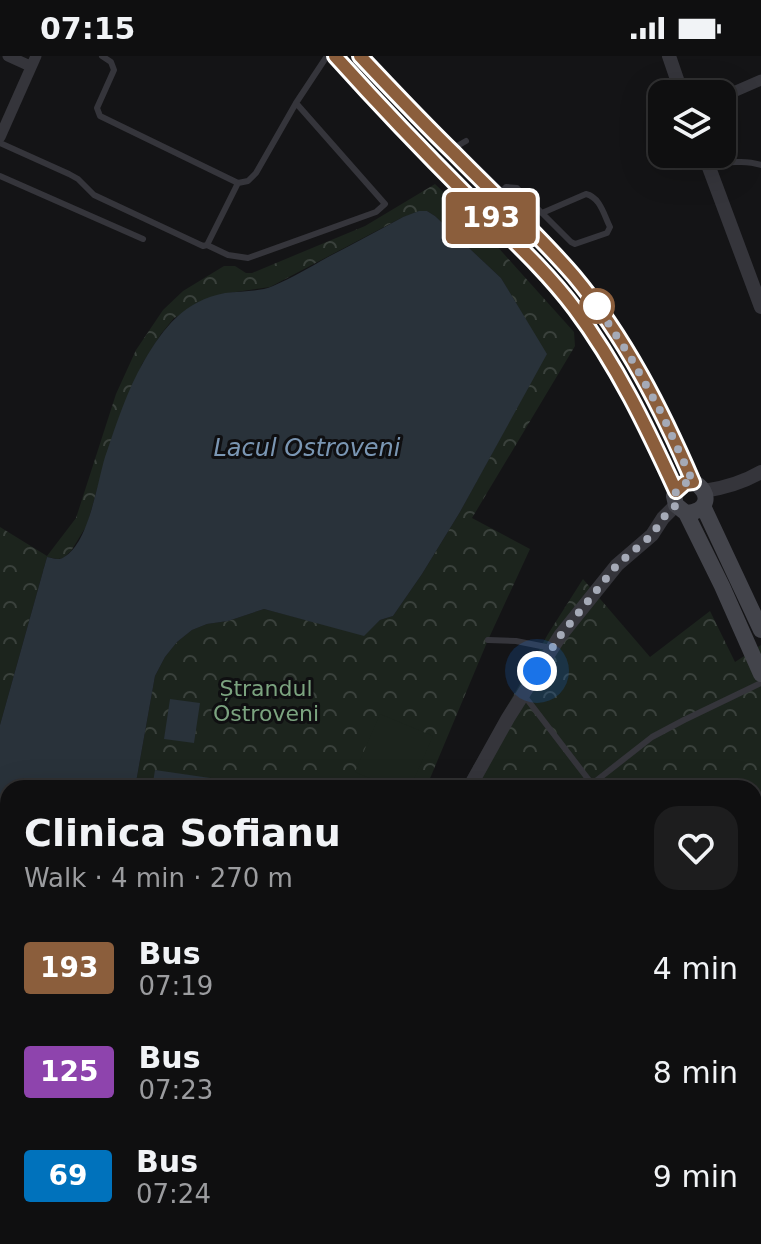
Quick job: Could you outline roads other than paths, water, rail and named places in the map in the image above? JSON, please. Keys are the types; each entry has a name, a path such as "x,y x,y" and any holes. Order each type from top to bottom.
{"main road":[{"path":"335,56 384,111 554,283 588,328 645,422 680,506 708,557 761,674"},
{"path":"360,56 561,262 597,307 631,358 662,414 761,630"},
{"path":"680,506 685,483 701,496"},
{"path":"680,506 696,513 701,496"}],"street":[{"path":"0,137 33,61 8,56"},
{"path":"669,56 677,80"},
{"path":"736,91 761,80"},
{"path":"709,168 761,307"},
{"path":"701,496 725,496 756,475"},
{"path":"474,780 551,648 617,565 652,535 663,518 680,506"}],"lane":[{"path":"102,56 111,62 114,70 97,108 100,116 238,183 248,181 256,173 327,56"},
{"path":"0,143 78,179 94,195 203,246 248,258 376,212 385,204 296,103"},
{"path":"450,150 466,141"},
{"path":"736,162 761,165"},
{"path":"0,176 143,239"},
{"path":"207,245 238,183"},
{"path":"483,211 506,187 517,188 542,213 575,244 607,233 610,227 591,194 542,213"},
{"path":"488,640 516,641 551,648"},
{"path":"601,780 652,737 761,683"},
{"path":"523,694 589,780"}],"water":[{"name":"Lacul Ostroveni","path":"427,211 501,278 547,354 460,512 393,616 380,620 364,636 264,609 192,630 177,642 155,676 136,780 0,780 0,725 47,557 62,558 73,550 80,539 122,408 152,349 177,317 198,302 225,293 273,286 403,217"},
{"path":"170,699 200,703 194,743 164,739"},
{"path":"155,770 224,780 153,780"}],"park label":[{"name":"Ștrandul Ostroveni","path":"266,700"}]}
